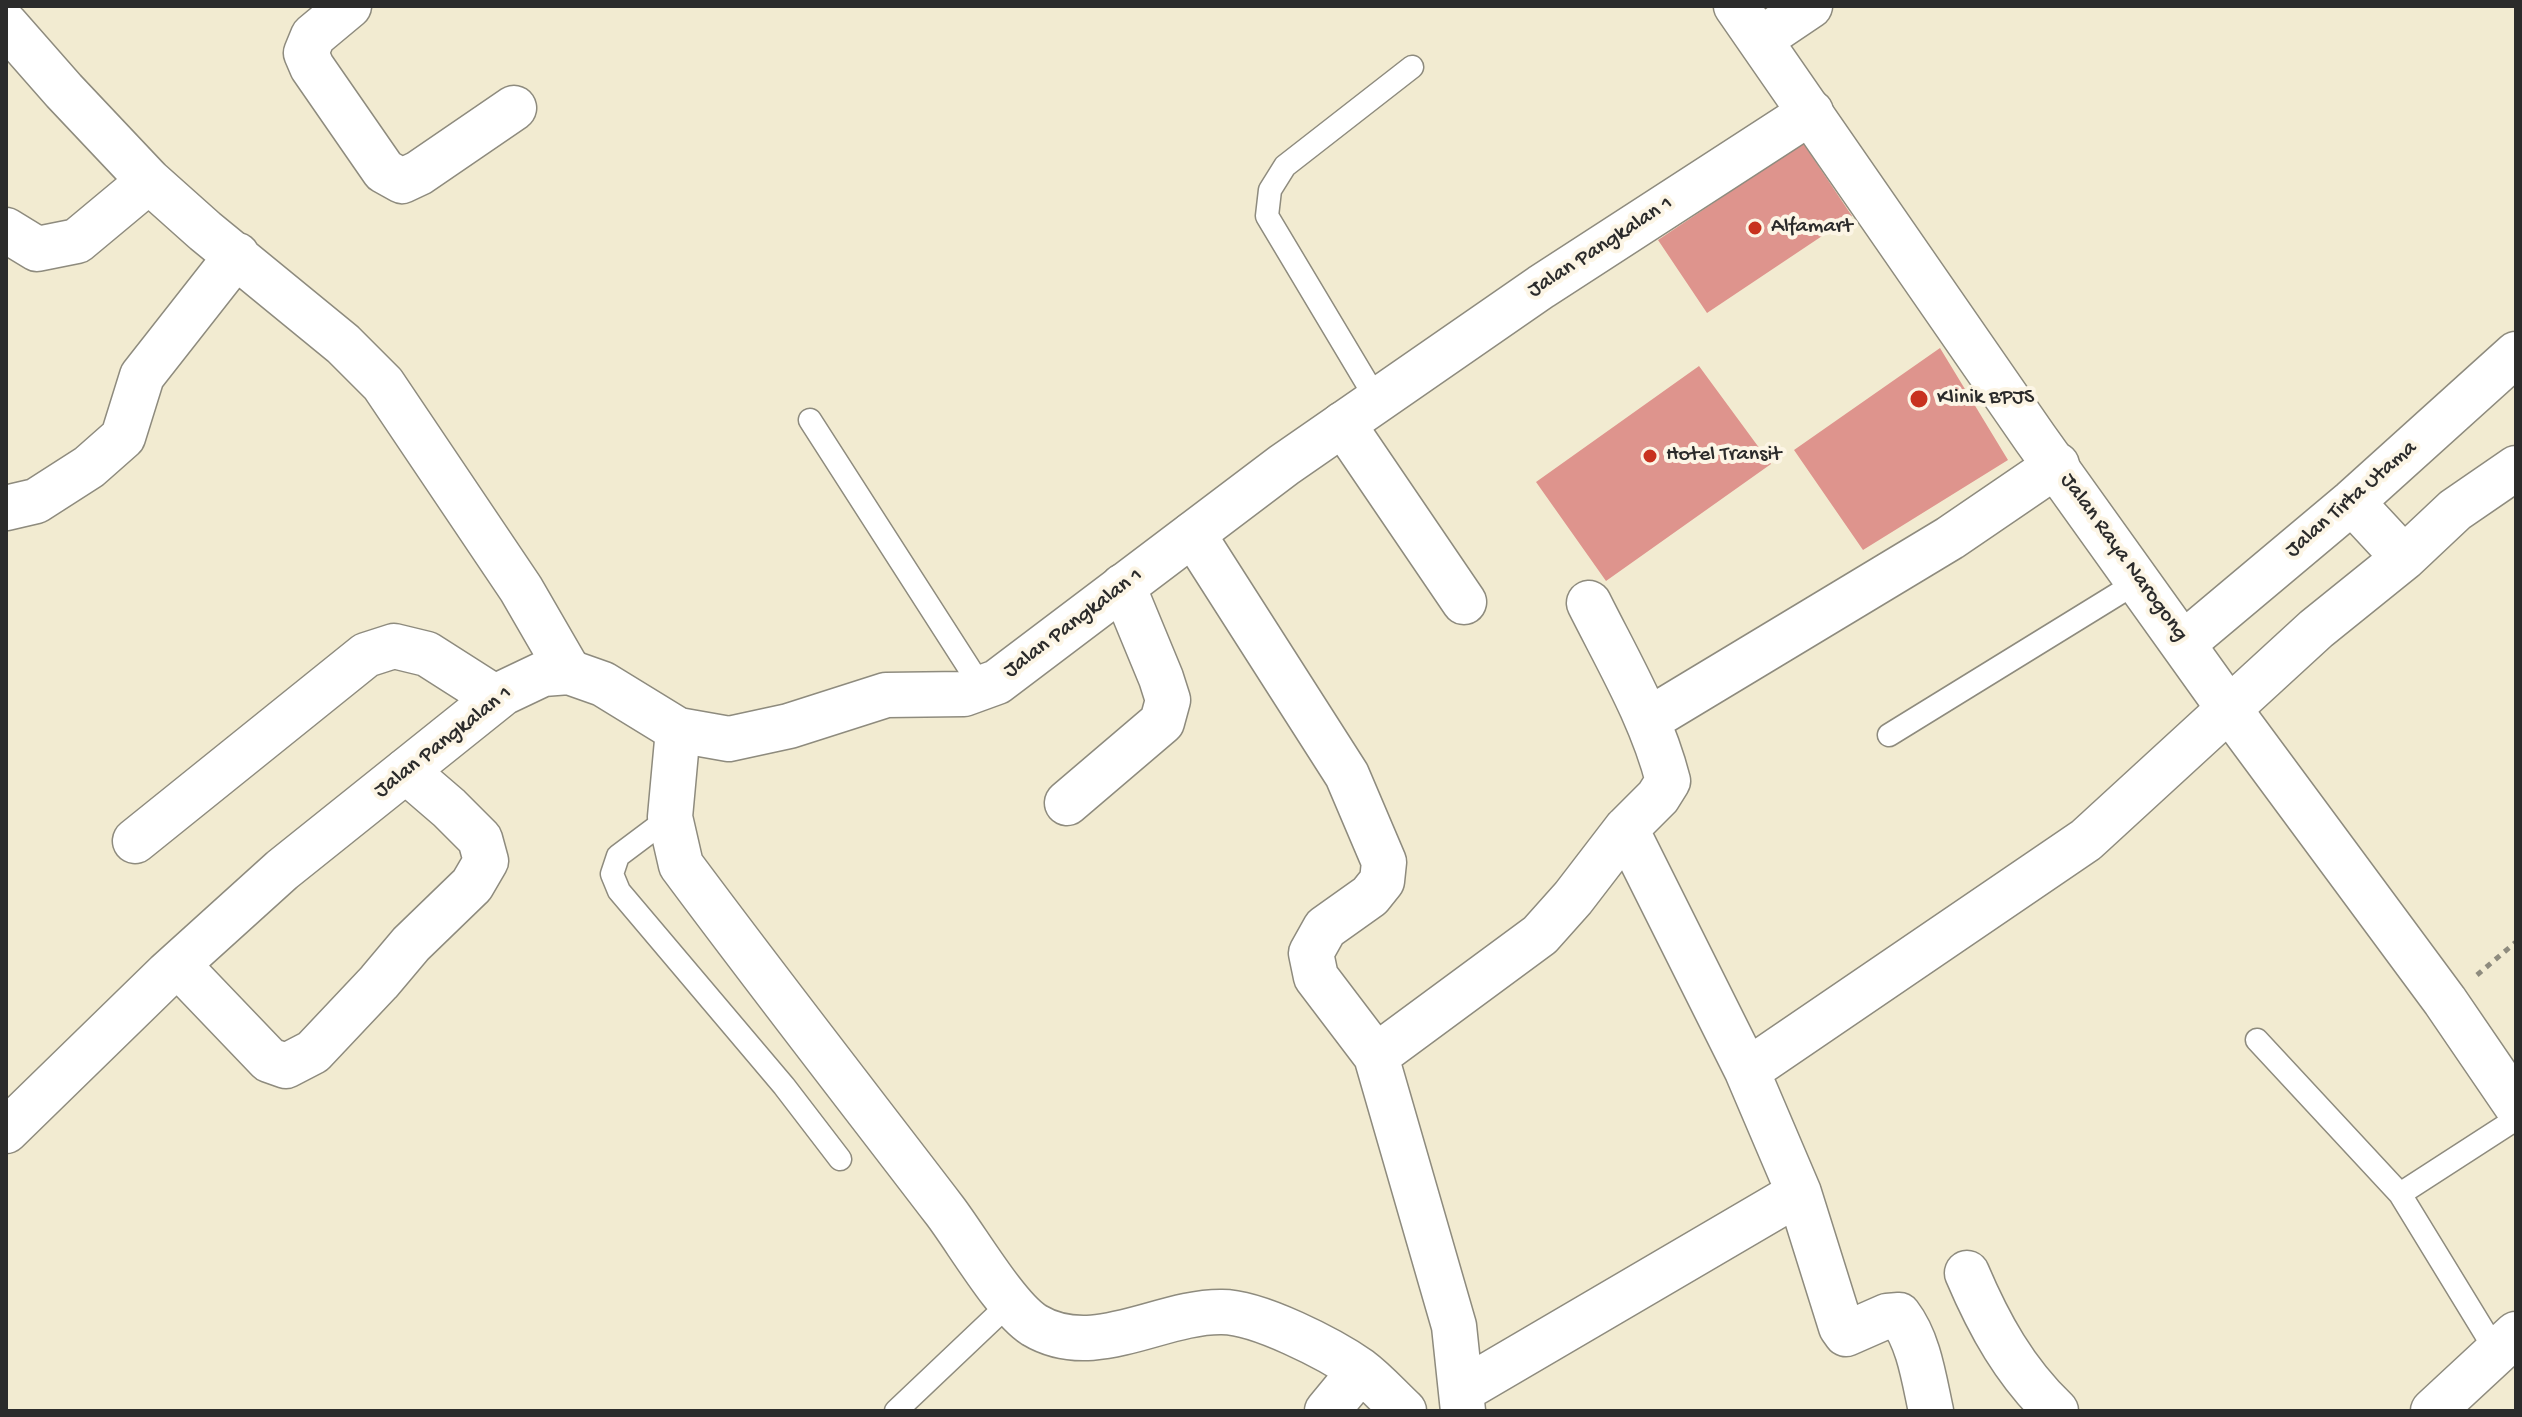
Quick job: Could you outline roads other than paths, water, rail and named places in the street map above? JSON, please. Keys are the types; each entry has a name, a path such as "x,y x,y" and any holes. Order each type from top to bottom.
{"street":[{"path":"349,6 313,36 306,53 312,67 384,171 402,181 514,108"},
{"path":"1749,23 1810,6"},
{"name":"Jalan Raya Narogong","path":"1749,23 1897,241 2229,709 2445,1001 2516,1105"},
{"path":"6,25 149,181 343,344 383,384 521,589 569,672"},
{"name":"Jalan Pangkalan 1","path":"6,1131 178,965 282,870 496,698 543,674 569,672 603,684 678,730 729,739 789,726 886,695 964,694 997,682 1360,412 1541,287 1811,112"},
{"path":"6,230 37,249 77,241 149,181"},
{"path":"6,508 36,501 89,467 123,437 142,376 237,255"},
{"name":"Jalan Tirta Utama","path":"2184,643 2352,502 2516,354"},
{"path":"1360,412 1464,602"},
{"path":"1648,720 1950,538 2057,465"},
{"path":"1747,1071 2086,840 2316,629 2404,558 2455,510 2516,468"},
{"path":"2352,502 2404,558"},
{"path":"1193,534 1347,775 1384,862 1382,881 1370,896 1325,928 1311,953 1316,977 1376,1056 1454,1326 1462,1401 1799,1193"},
{"path":"1067,803 1162,722 1168,700 1123,586"},
{"path":"1376,1056 1540,935 1626,829 1658,797 1668,781 1648,720 1589,603"},
{"path":"135,841 366,655 394,646 427,654 496,698"},
{"path":"678,730 670,817 681,865 1011,1302 1034,1324 1067,1338 1105,1337 1171,1319 1223,1311 1279,1326 1360,1371 1404,1411"},
{"path":"178,965 269,1060 286,1066 313,1052 411,944 472,885 486,861 480,839 406,771"},
{"path":"1626,829 1747,1071 1799,1193 1841,1327 1846,1334 1887,1316 1899,1315 1909,1328 1931,1411"},
{"path":"1967,1273 1988,1322 2038,1393 2056,1411"},
{"path":"2433,1411 2506,1342"},
{"path":"1327,1411 1360,1371"}],"lane":[{"path":"1360,412 1267,216 1270,190 1285,166 1412,67"},
{"path":"810,420 982,688"},
{"path":"1889,735 2139,581"},
{"path":"670,817 618,856 612,874 619,891 784,1086 840,1159"},
{"path":"2257,1040 2400,1194 2506,1342"},
{"path":"2400,1194 2516,1119"},
{"path":"896,1411 1011,1302"}],"place":[{"name":"Alfamart","path":"1755,228"},
{"name":"Klinik BPJS","path":"1919,399"},
{"name":"Hotel Transit","path":"1650,456"}]}
